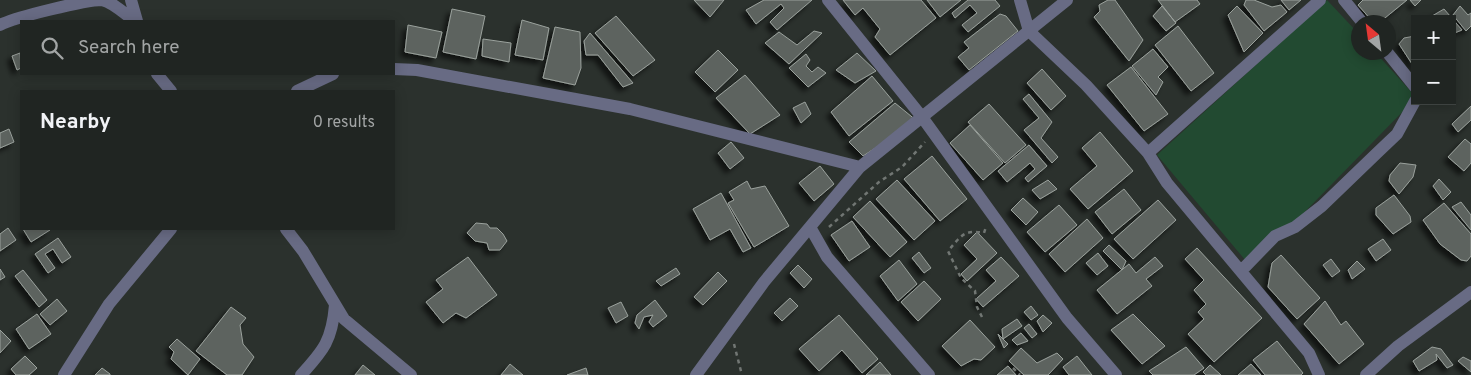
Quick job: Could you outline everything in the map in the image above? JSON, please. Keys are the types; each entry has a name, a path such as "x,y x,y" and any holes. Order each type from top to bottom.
{"street":[{"path":"0,25 11,19 80,2 103,0 134,20"},
{"path":"131,0 136,20"},
{"path":"828,0 922,117 1067,318 1116,375"},
{"path":"1020,0 1029,31 1086,85 1148,153 1167,183 1242,270 1309,353 1319,375"},
{"path":"696,375 764,282 813,232 860,167 1068,0"},
{"path":"1148,153 1320,0"},
{"path":"1344,0 1356,15"},
{"path":"1393,60 1411,82"},
{"path":"395,69 416,70 607,104 860,167"},
{"path":"158,75 170,90"},
{"path":"299,90 331,75"},
{"path":"1242,270 1275,236 1295,227 1322,206 1397,134 1413,105"},
{"path":"64,375 109,304 170,230"},
{"path":"287,230 303,251 344,319 411,375"},
{"path":"813,232 827,257 929,375"},
{"path":"1366,375 1398,346 1471,292"},
{"path":"301,375 321,354 333,329 335,305"}],"path":[{"path":"813,232 902,167 933,133"},
{"path":"982,317 977,307 975,291 961,278 948,251 960,236 971,230 984,233 991,214"},
{"path":"730,328 742,375"},
{"path":"1013,368 1020,375"}],"green space":[{"path":"1327,0 1351,26 1351,60 1382,60 1411,92 1411,103 1251,267 1157,155"}],"building":[{"path":"694,0 724,0 710,17"},
{"path":"764,0 812,0 777,30 770,22 784,8 781,4 756,24 746,10"},
{"path":"843,0 921,0 936,18 890,55 875,37 880,29 863,8 855,15"},
{"path":"927,0 961,0 940,17"},
{"path":"968,0 995,0 1000,6 968,32 962,25 977,13 970,5 955,18 952,13"},
{"path":"1108,0 1115,0 1143,40 1129,61 1094,17 1100,11 1099,5"},
{"path":"1158,0 1197,0 1200,4 1175,22"},
{"path":"1246,0 1254,0 1272,7 1281,5 1287,12 1264,31 1244,5"},
{"path":"1281,0 1301,0 1289,10"},
{"path":"1363,0 1407,0 1389,15 1367,15 1358,5"},
{"path":"1410,0 1421,0 1415,6"},
{"path":"1162,6 1176,23 1166,31 1153,16"},
{"path":"1237,6 1263,33 1244,52 1228,15"},
{"path":"1460,6 1468,15 1471,13 1471,26 1466,31 1456,19 1456,15 1453,15"},
{"path":"452,9 485,16 476,59 443,52"},
{"path":"1444,9 1449,15 1434,15"},
{"path":"1000,14 1006,16 1018,31 969,70 958,57 969,48 964,42"},
{"path":"616,16 655,60 633,76 595,33"},
{"path":"522,20 549,28 543,60 515,55"},
{"path":"1456,23 1462,30 1456,32"},
{"path":"408,25 442,32 436,58 405,52"},
{"path":"1178,26 1214,73 1191,91 1155,45"},
{"path":"555,27 580,32 581,68 575,85 543,78"},
{"path":"814,31 822,33 789,64 765,43 779,32 797,45"},
{"path":"590,33 633,83 623,87 598,55 586,55 584,41"},
{"path":"1411,37 1411,62 1399,44 1404,38"},
{"path":"483,39 511,43 509,62 482,56"},
{"path":"1153,49 1168,67 1158,77 1163,82 1156,95 1132,66"},
{"path":"718,50 738,70 715,92 695,72"},
{"path":"20,53 20,68 17,70 12,56"},
{"path":"857,53 876,71 855,83 836,70"},
{"path":"806,54 810,60 806,66 812,72 818,67 826,73 808,87 789,68"},
{"path":"1131,67 1168,114 1144,131 1107,85"},
{"path":"1042,69 1066,96 1051,110 1027,83"},
{"path":"745,75 780,115 750,134 716,98"},
{"path":"872,76 893,101 849,136 831,112"},
{"path":"1029,94 1052,122 1041,138 1058,157 1052,163 1024,130 1039,118 1023,99"},
{"path":"805,102 811,114 801,123 793,108"},
{"path":"895,103 917,121 863,156 849,142"},
{"path":"989,104 1026,145 1005,163 968,122"},
{"path":"1471,106 1471,120 1458,132 1452,124"},
{"path":"970,125 1003,163 983,180 950,143"},
{"path":"9,129 14,142 0,148 0,133"},
{"path":"1100,132 1133,171 1088,209 1070,189 1097,166 1082,148"},
{"path":"1465,139 1471,144 1471,163 1464,171 1448,157"},
{"path":"731,142 744,158 730,169 718,153"},
{"path":"1029,145 1047,166 1028,182 1025,178 1035,169 1030,163 1007,182 998,171"},
{"path":"932,156 967,199 940,221 904,179"},
{"path":"1400,163 1416,165 1413,177 1399,194 1389,181 1390,175"},
{"path":"820,166 834,184 814,201 799,183"},
{"path":"1439,179 1451,192 1443,200 1433,186"},
{"path":"897,180 935,221 914,240 876,199"},
{"path":"1048,180 1057,189 1040,199 1032,190"},
{"path":"747,181 751,189 765,186 789,226 754,247 728,203 734,200 729,192"},
{"path":"1124,189 1141,210 1112,234 1095,212"},
{"path":"721,193 751,248 743,252 730,229 710,240 693,209"},
{"path":"1394,195 1410,216 1411,222 1393,234 1376,215 1376,208"},
{"path":"1023,198 1038,212 1026,225 1011,210"},
{"path":"1158,200 1176,220 1133,259 1114,239"},
{"path":"870,201 907,242 890,257 853,217"},
{"path":"1461,202 1471,215 1471,230 1452,207"},
{"path":"1444,203 1471,234 1471,256 1467,261 1461,260 1440,244 1423,220"},
{"path":"1059,205 1077,225 1045,252 1027,232"},
{"path":"1087,219 1103,238 1065,272 1049,254"},
{"path":"852,221 870,247 849,261 831,235"},
{"path":"476,223 487,224 490,228 497,228 503,234 507,241 500,250 489,250 487,243 475,241 467,233"},
{"path":"8,228 16,240 0,251 0,234"},
{"path":"24,230 50,230 31,242"},
{"path":"977,232 997,253 967,281 961,274 977,259 964,245"},
{"path":"58,238 71,257 62,263 53,249 45,254 55,268 48,273 35,254"},
{"path":"1383,239 1391,250 1376,261 1368,249"},
{"path":"1109,245 1126,261 1122,270 1103,251"},
{"path":"1197,248 1262,318 1214,362 1188,334 1204,319 1198,312 1206,304 1194,290 1204,280 1185,259"},
{"path":"919,252 931,268 924,273 912,258"},
{"path":"1098,253 1108,266 1097,275 1086,263"},
{"path":"1281,255 1320,298 1297,319 1268,287 1272,263"},
{"path":"468,257 497,295 466,318 456,313 443,323 426,302 443,289 436,280"},
{"path":"1001,257 1019,276 983,307 976,299 996,281 986,270"},
{"path":"1155,257 1163,266 1146,279 1152,286 1117,314 1097,290 1129,264 1136,273"},
{"path":"1331,259 1340,271 1332,277 1323,265"},
{"path":"899,260 917,284 898,301 880,276"},
{"path":"1357,261 1365,269 1352,279 1348,270"},
{"path":"798,265 812,279 804,288 790,273"},
{"path":"676,268 680,274 661,286 656,281"},
{"path":"0,269 5,277 0,280"},
{"path":"23,270 47,300 39,307 15,276"},
{"path":"718,272 727,281 703,305 694,297"},
{"path":"924,281 941,299 918,321 901,302"},
{"path":"790,298 798,306 782,321 774,313"},
{"path":"57,299 67,311 50,325 40,314"},
{"path":"655,300 667,316 653,327 649,322 653,315 644,317 639,329 635,323 637,315"},
{"path":"1325,301 1341,325 1346,321 1364,344 1339,364 1304,324"},
{"path":"621,302 628,316 616,323 608,308"},
{"path":"1031,306 1038,315 1031,320 1024,312"},
{"path":"231,307 246,318 240,325 243,344 254,357 242,375 227,375 196,351"},
{"path":"37,314 51,334 29,349 16,329"},
{"path":"1133,314 1165,346 1142,364 1111,330"},
{"path":"839,315 878,359 862,373 842,350 819,371 799,349"},
{"path":"1043,315 1052,323 1043,332 1037,321"},
{"path":"1017,319 1022,326 1003,339 1002,329"},
{"path":"970,320 995,347 981,360 974,359 961,366 942,346"},
{"path":"1029,324 1037,334 1032,338 1024,328"},
{"path":"0,330 11,341 0,353"},
{"path":"1021,333 1028,341 1017,345 1012,340"},
{"path":"998,334 1008,344 1004,348"},
{"path":"177,339 200,359 188,375 171,359 174,352 169,347"},
{"path":"1277,341 1303,373 1301,375 1265,375 1253,360"},
{"path":"1186,347 1204,368 1194,375 1153,375 1149,371"},
{"path":"1432,347 1441,349 1453,365 1447,368 1436,354 1437,360 1419,371 1413,361"},
{"path":"1021,348 1037,363 1057,353 1063,359 1048,375 1024,375 1009,361"},
{"path":"25,356 37,368 29,375 16,375 11,369"},
{"path":"1077,356 1092,375 1069,375 1063,367"},
{"path":"1463,357 1471,361 1471,372 1458,361"},
{"path":"880,362 891,375 866,375"},
{"path":"510,364 523,375 501,375"},
{"path":"1251,364 1261,375 1238,375"},
{"path":"363,365 375,375 355,375"},
{"path":"1210,365 1221,375 1206,375 1203,372"},
{"path":"1008,366 1016,375 997,375"},
{"path":"102,368 110,374 110,375 95,375"},
{"path":"586,368 588,375 567,375"}]}
